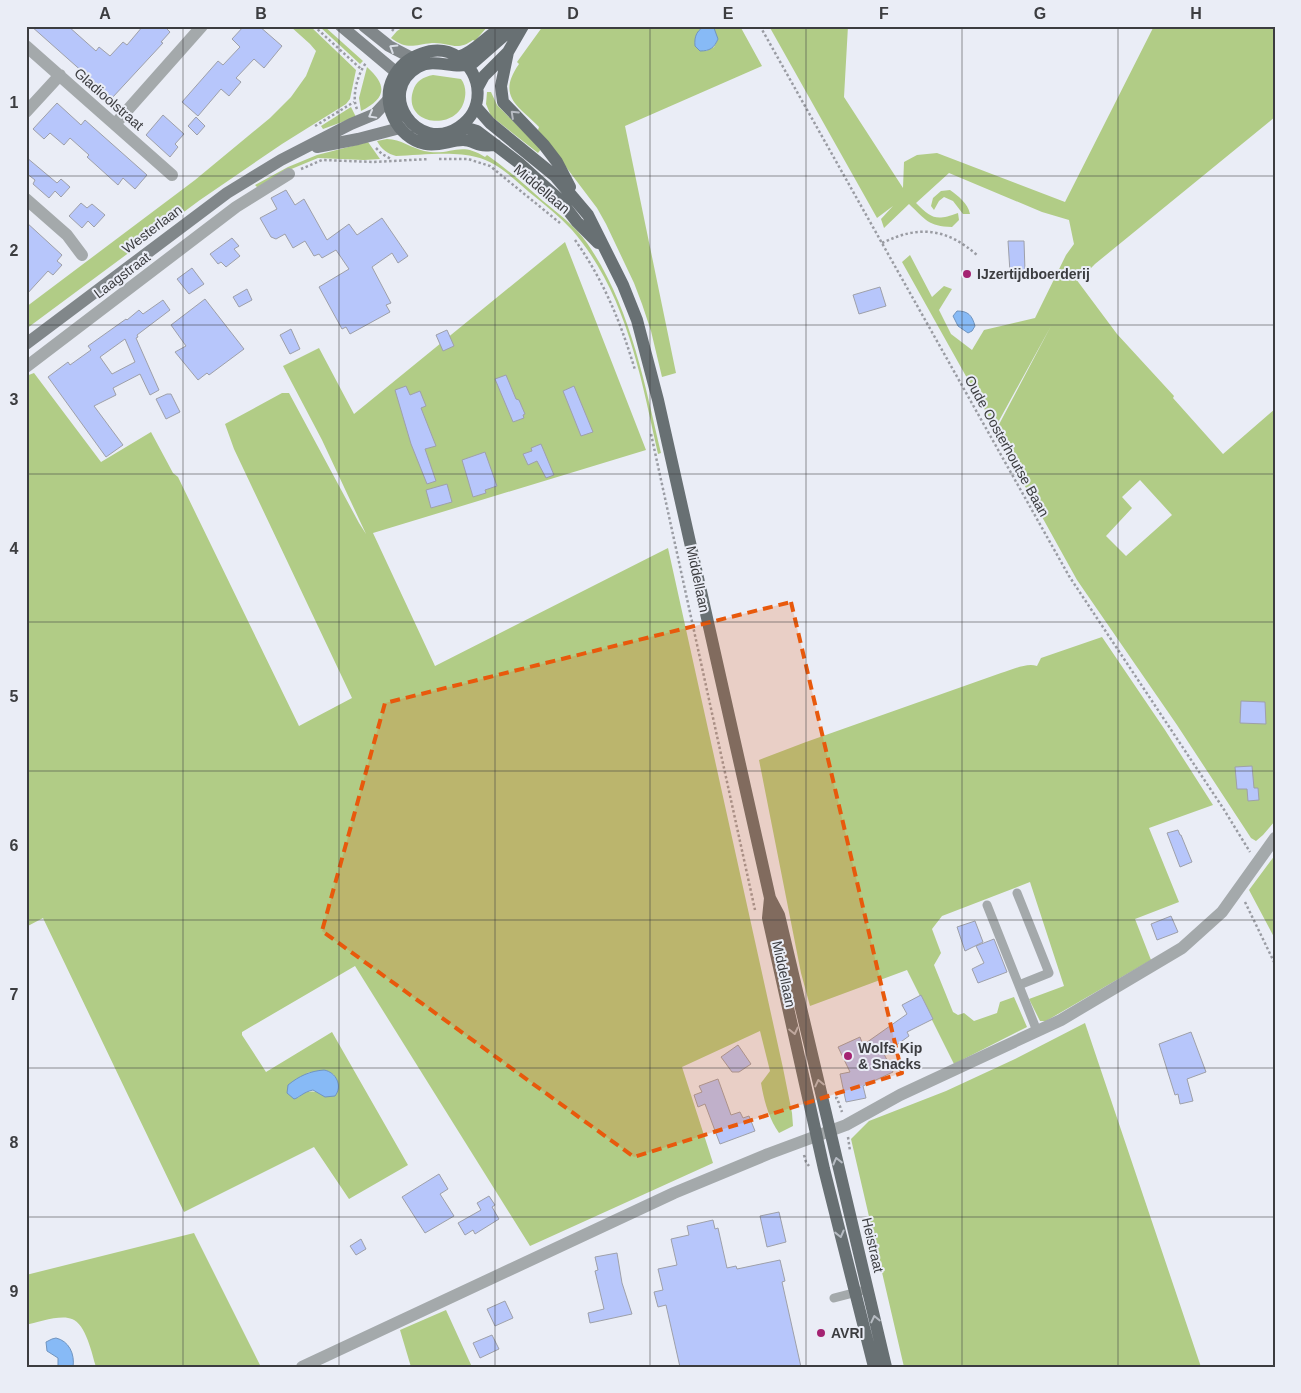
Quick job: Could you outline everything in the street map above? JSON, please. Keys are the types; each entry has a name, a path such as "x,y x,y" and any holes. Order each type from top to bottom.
{"main road":[{"path":"394,86 412,71 427,64 438,63 457,67 488,36 505,26"},
{"path":"462,61 481,57 515,26"},
{"path":"478,87 473,74 462,61 445,52 432,51 412,58 402,66 394,86 391,112 400,128 415,140 425,144 443,144 458,134 476,107 478,87 484,76 508,52 523,26"},
{"path":"508,52 501,86 503,102 544,145 557,162 574,196"},
{"path":"394,86 406,117 415,127 424,132 458,134"},
{"name":"Middellaan","path":"476,107 490,123 555,176 574,196 588,216 614,267 637,320 649,361 770,898 779,915 830,1130"},
{"path":"400,128 415,127"},
{"name":"Middellaan","path":"458,134 472,129 496,145 538,179 560,200 577,222 604,250"},
{"name":"Middellaan","path":"770,898 768,918 817,1135"},
{"name":"Heistraat","path":"830,1130 886,1367"},
{"name":"Heistraat","path":"817,1135 874,1367"}],"street":[{"path":"116,123 202,26"},
{"path":"341,26 366,47 394,86"},
{"path":"364,26 383,42 412,58"},
{"name":"Gladioolstraat","path":"26,46 116,123 172,175"},
{"path":"366,47 365,64 388,78 394,86"},
{"path":"26,112 60,75"},
{"name":"Westerlaan","path":"26,344 227,193 281,160 376,114 394,86"},
{"name":"Westerlaan","path":"303,149 358,139 400,128"},
{"name":"Laagstraat","path":"26,367 236,207 289,174"},
{"path":"227,193 236,207"},
{"path":"26,199 67,235 82,255"},
{"path":"302,1367 674,1193 846,1125 900,1095 1061,1020 1182,948 1222,912 1275,838"}],"lane":[{"path":"1017,892 1049,973 1018,985"},
{"path":"987,905 1037,1031"},
{"path":"834,1298 868,1289"}],"path":[{"path":"314,26 365,64 354,102 362,120"},
{"path":"383,42 396,26"},
{"name":"Oude Oosterhoutse Baan","path":"760,26 1069,576 1223,808 1248,849 1255,865"},
{"path":"369,135 379,152 393,160"},
{"name":"Middellaan","path":"393,160 460,158 484,164 505,177 564,228"},
{"path":"289,174 322,160 346,162 393,160"},
{"path":"882,243 895,236 926,231 948,235 966,245 978,256"},
{"path":"572,236 608,295 624,333 636,372"},
{"name":"Middellaan","path":"650,430 756,914"},
{"path":"1239,890 1275,964"},
{"path":"846,1125 850,1153"},
{"path":"801,1142 806,1162 814,1172"}],"highlighted area":[{"path":"791,602 902,1073 634,1157 322,931 385,703"}],"green space":[{"path":"290,26 310,26 356,70 350,99 346,104 282,144 200,200 26,329 26,307 195,180 270,118 291,97 306,76 316,51"},
{"path":"319,26 324,26 363,61 360,64"},
{"path":"405,26 488,26 475,41 457,46 438,43 406,45 391,38"},
{"path":"543,26 707,26 702,27 695,37 695,46 706,51 714,47 718,39 710,26 740,26 762,66 625,126 676,373 662,377 651,331 634,283 597,208 538,130 539,127 518,107 510,93 512,75 519,64 517,62"},
{"path":"769,26 848,26 844,97 903,188 904,162 917,155 937,153 1065,202 1154,26 1275,26 1275,117 1076,279 1117,334 1174,396 1173,398 1223,454 1275,409 1275,821 1256,841 1251,838 1177,725 1077,580 995,432 1051,326 995,428 902,262 910,255 932,297 944,286 952,289 939,310 951,334 972,350 984,330 1035,318 1066,255 1074,244 1069,220 1042,212 949,173 916,203 926,212 939,218 958,213 959,220 952,227 932,224 909,204 884,228 881,219 893,206 877,218","holes":["1140,480 1172,515 1126,556 1106,536 1132,508 1122,497"]},
{"path":"367,67 378,80 381,91 375,101 361,111 359,98"},
{"path":"433,75 461,79 465,88 465,97 461,109 453,116 443,120 433,121 423,118 416,112 412,103 413,91 418,82 423,78"},
{"path":"487,92 491,92 497,105 541,149 538,153 491,116 486,104"},
{"path":"351,107 356,117 323,129 321,126"},
{"path":"397,140 424,151 441,152 461,149 476,152 485,157 487,155 516,177 577,231 602,267 625,318 634,344 661,453 658,454 638,366 618,308 606,280 591,254 572,230 511,176 484,159 458,154 396,156 385,151 377,141"},
{"path":"368,142 380,159 318,158 289,170 258,188 255,185 288,167 317,155"},
{"path":"950,190 965,203 970,214 963,214 953,201 944,197 939,201 934,210 931,206 933,198 941,191"},
{"path":"565,242 646,450 373,533 435,666 668,548 783,1068 793,1126 779,1133 770,1116 762,1090 761,1083 770,1071 760,1031 682,1067 713,1163 530,1246 355,966 242,1032 242,1035 266,1072 332,1032 408,1165 349,1199 314,1147 184,1212 43,918 26,927 26,646 28,645 26,642 26,376 34,373 101,462 151,432 173,473 178,477 299,726 352,698 234,449 225,424 282,393 289,393 366,534 322,440 283,366 319,348 354,414","holes":["324,1070 335,1077 338,1091 308,1092 303,1093 298,1098 307,1073"]},
{"path":"1102,637 1213,805 1149,828 1179,902 1135,919 1151,960 1046,1021 1040,1021 1029,999 1064,986 1030,882 942,916 932,929 941,953 934,965 953,1012 958,1015 964,1013 974,1021 997,1013 1000,1002 1014,997 1027,1027 954,1064 907,970 810,1006 801,973 759,760 1001,673 1024,666 1037,666 1041,658"},
{"path":"1275,855 1275,939 1249,890"},
{"path":"1085,1023 1201,1367 904,1367 851,1139 869,1121 946,1091 1015,1059"},
{"path":"194,1233 261,1367 96,1367 85,1333 77,1322 72,1319 62,1317 26,1325 26,1275"},
{"path":"446,1310 472,1367 411,1367 400,1330"}],"water":[{"path":"707,26 714,28 718,39 711,48 700,51 695,46 695,39 699,31"},
{"path":"957,311 971,316 975,326 972,331 968,333 958,326 953,316"},
{"path":"324,1070 335,1076 337,1080 338,1088 335,1096 325,1097 313,1090 294,1099 287,1093 288,1085 296,1079 305,1074"},
{"path":"56,1338 68,1345 73,1357 73,1367 58,1367 58,1358 47,1351 46,1342"}],"building":[{"path":"31,26 68,26 96,51 99,47 110,56 123,42 127,45 143,26 164,26 170,32 161,42 163,43 112,98"},
{"path":"244,26 259,26 282,46 264,68 254,59 236,78 241,82 229,96 221,89 198,116 182,102 218,61 223,65 240,47 232,39"},
{"path":"57,103 81,125 85,120 147,175 135,189 123,178 118,185 87,157 89,155 70,138 64,145 50,133 44,139 33,129"},
{"path":"163,115 184,134 175,144 178,147 170,157 146,135"},
{"path":"196,117 205,126 197,135 188,126"},
{"path":"26,157 57,183 61,179 70,187 61,197 55,191 49,198 33,184 35,180 26,173"},
{"path":"286,190 295,205 304,199 327,240 349,224 357,235 382,218 408,256 398,263 392,253 372,267 391,303 386,305 390,312 350,334 346,327 342,329 319,287 349,269 336,250 322,258 319,254 314,256 305,241 293,248 285,234 276,239 271,237 260,218 277,209 271,198"},
{"path":"81,203 87,208 92,204 105,215 94,227 88,221 82,228 69,216"},
{"path":"26,222 62,255 57,261 62,265 53,275 48,271 26,295"},
{"path":"232,238 239,246 234,249 240,256 226,267 221,262 218,264 210,254"},
{"path":"1008,241 1024,241 1025,271 1010,272"},
{"path":"192,268 204,284 189,294 177,279"},
{"path":"880,287 886,306 859,314 853,295"},
{"path":"247,289 252,300 239,307 233,297"},
{"path":"205,299 244,349 209,375 207,373 198,380 175,352 186,346 171,325"},
{"path":"163,300 170,310 137,335 138,337 136,338 159,390 150,395 140,374 113,388 116,395 94,406 123,445 106,457 48,377 68,362 70,365 91,350 88,346 139,310 143,314","holes":["125,339 135,362 112,374 100,357"]},
{"path":"291,329 300,349 290,354 280,335"},
{"path":"447,330 454,346 443,351 436,335"},
{"path":"506,375 516,399 519,400 525,414 523,415 524,418 513,422 495,379"},
{"path":"406,386 410,395 420,391 426,406 421,408 436,446 425,449 436,481 427,484 411,444 395,390"},
{"path":"574,386 593,432 581,436 563,391"},
{"path":"171,394 180,412 166,419 156,399"},
{"path":"541,444 554,475 546,478 537,461 528,465 523,454 532,451 531,448"},
{"path":"485,452 497,486 485,490 486,493 473,497 462,460"},
{"path":"447,484 452,502 431,508 426,490"},
{"path":"1241,701 1265,702 1266,724 1240,723"},
{"path":"1252,766 1254,788 1258,788 1259,800 1248,801 1247,789 1237,789 1235,767"},
{"path":"1178,830 1192,862 1180,867 1167,833"},
{"path":"1171,916 1178,932 1157,940 1151,924"},
{"path":"975,921 983,942 965,951 957,927"},
{"path":"994,939 1007,972 978,983 972,969 984,963 976,946"},
{"path":"921,995 933,1019 907,1032 909,1036 884,1054 893,1072 863,1086 866,1098 846,1102 840,1074 850,1072 838,1047 860,1037 863,1045 907,1014 902,1005"},
{"path":"1191,1032 1206,1072 1187,1079 1193,1101 1180,1104 1178,1094 1175,1095 1159,1044"},
{"path":"738,1045 751,1064 739,1072 732,1072 721,1057"},
{"path":"718,1079 731,1115 740,1112 743,1118 749,1116 755,1131 720,1144 705,1104 698,1107 694,1095 702,1092 699,1086"},
{"path":"439,1174 448,1189 440,1194 454,1216 425,1233 402,1197"},
{"path":"489,1196 495,1205 492,1207 499,1219 475,1234 473,1230 465,1235 458,1223 481,1210 477,1203"},
{"path":"779,1212 786,1242 767,1247 760,1216"},
{"path":"713,1220 715,1229 718,1228 727,1268 736,1266 737,1269 780,1260 785,1281 782,1282 801,1367 680,1367 666,1305 658,1307 654,1292 663,1290 658,1269 677,1265 671,1239 689,1235 687,1226"},
{"path":"361,1239 366,1249 356,1255 350,1246"},
{"path":"617,1253 622,1283 632,1314 590,1323 588,1313 604,1309 595,1271 598,1270 595,1257"},
{"path":"505,1301 513,1318 495,1326 487,1309"},
{"path":"492,1335 499,1349 480,1358 473,1343"}],"place":[{"name":"IJzertijdboerderij","path":"967,274"},
{"name":"Wolfs Kip & Snacks","path":"848,1056"},
{"name":"AVRI","path":"821,1333"}]}
